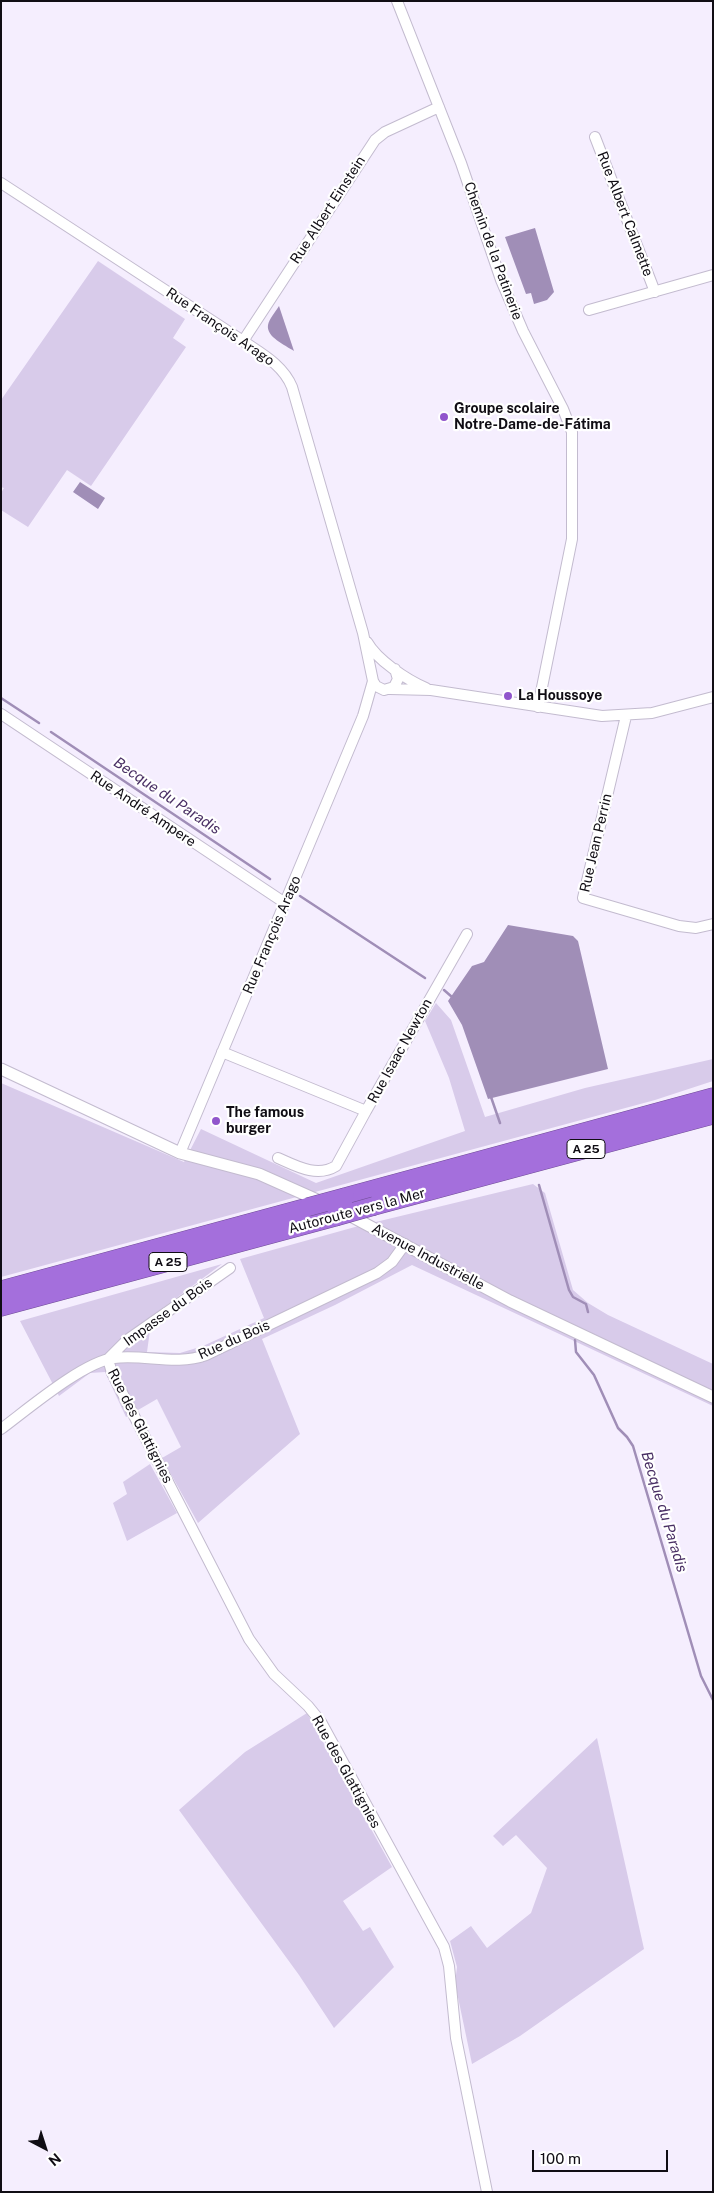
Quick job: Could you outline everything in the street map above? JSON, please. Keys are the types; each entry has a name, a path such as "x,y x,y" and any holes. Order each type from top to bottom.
{"highway":[{"path":"661,1112 713,1092"},
{"name":"A 25","path":"1,1290 713,1098"},
{"name":"Autoroute vers la Mer","path":"1,1307 713,1115"}],"street":[{"name":"Chemin de la Patinerie","path":"397,1 461,162 501,280 523,331 563,409 573,437 572,539 538,707"},
{"name":"Rue Albert Einstein","path":"243,341 375,140 385,132 439,107"},
{"name":"Rue Albert Calmette","path":"595,137 656,292"},
{"name":"Rue François Arago","path":"1,183 243,341 277,365 289,380 363,633 373,678 363,716 180,1153"},
{"path":"589,310 713,275"},
{"name":"Rue François Arago","path":"363,633 374,653 405,678 431,690"},
{"path":"388,690 398,679 393,667 380,666 375,670 373,678 378,688 388,690 431,690 593,716 626,716 660,711 713,697"},
{"name":"Rue François Arago","path":"363,716 373,700 388,690"},
{"name":"Rue André Ampere","path":"1,714 285,903"},
{"name":"Rue Jean Perrin","path":"626,716 583,898 679,926 696,928 713,924"},
{"name":"Rue Isaac Newton","path":"222,1052 366,1111 467,934"},
{"name":"Avenue Industrielle","path":"1,1069 180,1153 279,1182 405,1244 510,1301 713,1397"},
{"path":"278,1158 300,1168 316,1172 328,1171 336,1166 366,1111"},
{"name":"Rue du Bois","path":"1,1429 79,1372 108,1359 126,1357 183,1360 206,1355 377,1273 392,1262 405,1244"},
{"name":"Impasse du Bois","path":"108,1359 127,1340 230,1268"},
{"name":"Rue des Glattignies","path":"108,1359 112,1373 249,1639 274,1674 308,1706 320,1722 444,1947 449,1966 456,2038 487,2192"}],"shaded area":[{"path":"535,228 554,292 547,300 534,304 531,293 526,294 505,237"},
{"path":"98,261 185,319 173,338 186,347 91,486 67,470 28,527 1,510 1,493 4,488 1,487 1,400"},
{"path":"279,306 294,351 273,337 268,329 270,320"},
{"path":"80,482 105,498 98,509 73,492"},
{"path":"508,925 573,936 578,941 608,1069 488,1099 462,1025 448,1001 472,966 484,962"},
{"path":"436,1003 451,1020 485,1117 585,1088 713,1059 713,1081 655,1100 1,1277 1,1083 184,1162 201,1129 316,1183 465,1131 449,1078 425,1021"},
{"path":"533,1184 545,1193 573,1290 588,1303 608,1315 713,1364 713,1406 412,1265 335,1305 262,1339 300,1434 198,1523 162,1458 181,1447 157,1399 126,1417 105,1372 90,1373 59,1396 20,1321 222,1264 152,1316 147,1352 180,1353 203,1346 264,1318 240,1259 355,1227"},
{"path":"150,1464 177,1513 127,1541 113,1503 127,1494 123,1482"},
{"path":"307,1713 392,1867 343,1901 363,1931 370,1927 394,1967 334,2028 299,1975 179,1810 245,1752"},
{"path":"597,1738 644,1949 520,2036 472,2064 455,1983 457,1967 450,1941 471,1926 487,1948 531,1913 547,1868 516,1835 503,1846 493,1836"}],"waterway":[{"name":"Becque du Paradis","path":"1,698 39,723"},
{"name":"Becque du Paradis","path":"51,732 270,879"},
{"name":"Becque du Paradis","path":"300,896 425,978"},
{"name":"Becque du Paradis","path":"444,990 452,997"},
{"name":"Becque du Paradis","path":"491,1097 500,1123"},
{"name":"Becque du Paradis","path":"539,1185 569,1290 573,1297 586,1304 588,1312"},
{"name":"Becque du Paradis","path":"575,1340 576,1352 594,1375 618,1428 633,1446 701,1676 713,1700"}],"place":[{"name":"Groupe scolaire Notre-Dame-de-Fátima","path":"444,417"},
{"name":"La Houssoye","path":"508,696"},
{"name":"The famous burger","path":"216,1121"}]}
